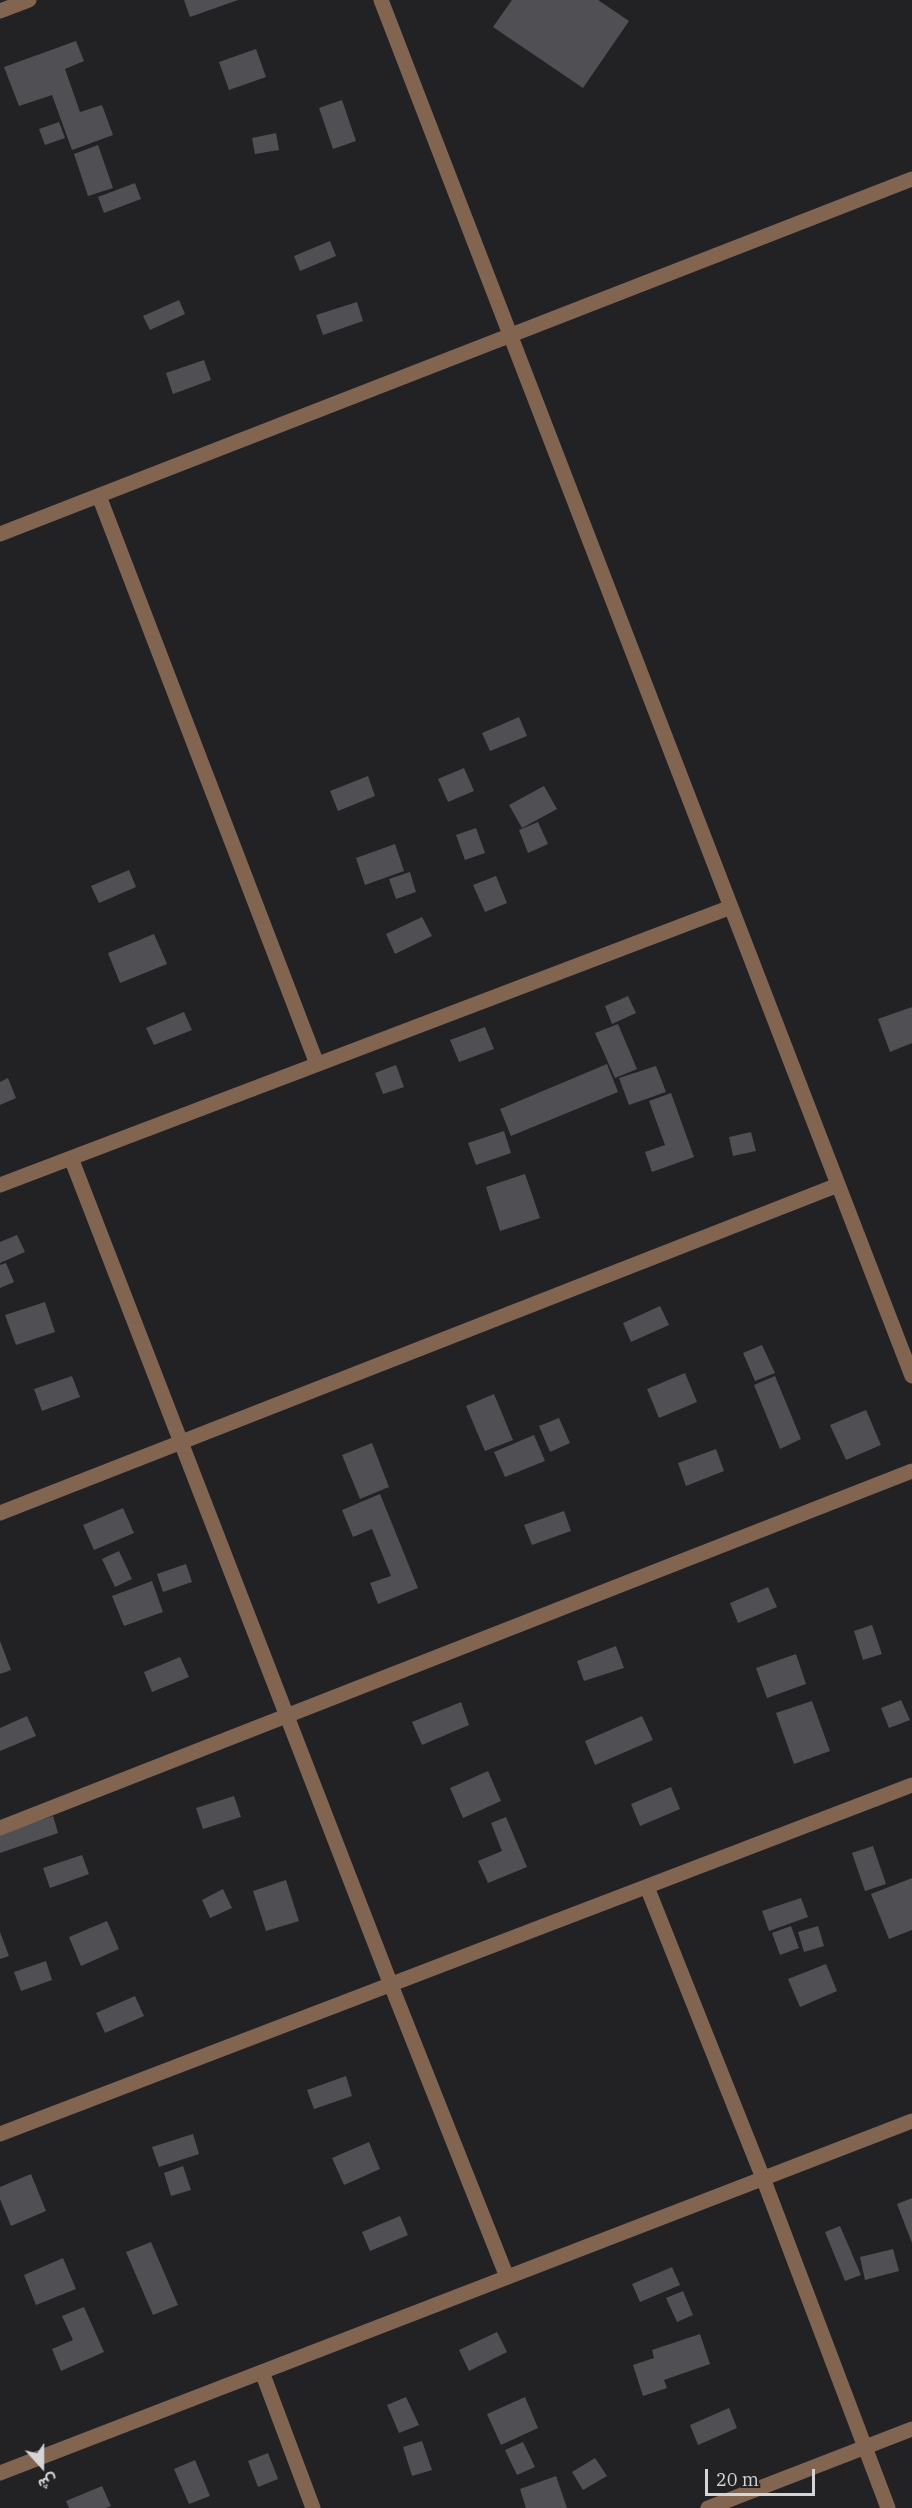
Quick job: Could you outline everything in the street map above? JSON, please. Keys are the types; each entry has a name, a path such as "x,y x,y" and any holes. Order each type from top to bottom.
{"street":[{"path":"0,11 29,0"},
{"path":"381,0 912,1376"},
{"path":"0,534 912,179"},
{"path":"99,496 317,1064"},
{"path":"0,1185 731,907"},
{"path":"71,1158 391,1985 507,2277"},
{"path":"0,1513 838,1185"},
{"path":"0,1828 912,1471"},
{"path":"0,2134 912,1785"},
{"path":"647,1887 763,2178 888,2508"},
{"path":"0,2473 912,2121"},
{"path":"262,2372 313,2508"},
{"path":"708,2508 912,2430"}],"building":[{"path":"184,0 238,0 190,17"},
{"path":"512,0 598,0 629,21 583,88 493,27"},
{"path":"76,41 84,61 65,69 80,112 102,105 113,135 72,150 52,95 19,106 4,67"},
{"path":"256,49 266,77 229,90 219,62"},
{"path":"342,100 356,141 333,149 319,108"},
{"path":"59,122 65,138 45,145 39,129"},
{"path":"276,133 279,150 255,154 252,138"},
{"path":"98,145 113,188 88,196 74,154"},
{"path":"135,183 141,199 104,213 98,197"},
{"path":"330,241 336,256 300,271 294,256"},
{"path":"179,300 185,314 150,330 143,316"},
{"path":"357,302 363,321 323,335 316,315"},
{"path":"204,360 211,380 173,394 166,373"},
{"path":"519,717 527,736 490,751 482,733"},
{"path":"464,768 474,791 448,802 438,779"},
{"path":"368,776 375,796 338,811 330,791"},
{"path":"544,786 557,809 522,828 509,805"},
{"path":"538,822 548,844 528,853 519,830"},
{"path":"476,828 485,853 465,860 456,835"},
{"path":"395,844 404,871 365,885 356,858"},
{"path":"129,870 136,887 99,903 91,886"},
{"path":"410,872 416,892 396,899 389,879"},
{"path":"496,876 507,903 485,912 473,885"},
{"path":"422,917 432,936 395,954 386,934"},
{"path":"154,934 167,964 120,983 108,953"},
{"path":"628,996 636,1013 612,1024 605,1006"},
{"path":"912,1007 912,1043 890,1052 878,1019"},
{"path":"184,1012 192,1030 154,1045 146,1028"},
{"path":"618,1024 637,1069 615,1078 595,1033"},
{"path":"485,1027 494,1049 459,1062 450,1040"},
{"path":"607,1064 618,1092 511,1136 500,1109"},
{"path":"396,1065 404,1087 383,1094 375,1073"},
{"path":"656,1066 666,1092 629,1105 619,1078"},
{"path":"8,1078 16,1098 0,1105 0,1082"},
{"path":"671,1093 694,1157 652,1172 645,1152 665,1145 649,1101"},
{"path":"504,1131 511,1153 476,1165 468,1143"},
{"path":"751,1132 756,1151 733,1156 729,1137"},
{"path":"525,1174 540,1218 500,1231 486,1187"},
{"path":"17,1235 25,1252 0,1263 0,1242"},
{"path":"6,1263 14,1282 0,1288 0,1265"},
{"path":"45,1302 55,1332 16,1345 5,1315"},
{"path":"660,1306 669,1325 631,1342 623,1323"},
{"path":"762,1345 775,1373 755,1381 743,1353"},
{"path":"685,1373 697,1402 659,1418 647,1389"},
{"path":"72,1376 80,1397 42,1411 34,1389"},
{"path":"775,1376 801,1439 780,1449 754,1385"},
{"path":"494,1394 513,1440 485,1451 466,1406"},
{"path":"866,1410 881,1445 846,1460 830,1425"},
{"path":"559,1418 570,1443 550,1452 539,1426"},
{"path":"534,1435 545,1461 505,1477 494,1452"},
{"path":"372,1443 389,1487 360,1499 342,1455"},
{"path":"716,1449 724,1471 686,1486 678,1463"},
{"path":"380,1494 418,1588 378,1604 370,1583 391,1576 372,1529 353,1537 342,1510"},
{"path":"123,1508 134,1533 94,1550 83,1525"},
{"path":"564,1511 571,1531 532,1545 524,1525"},
{"path":"119,1551 132,1579 115,1587 102,1559"},
{"path":"186,1564 192,1582 163,1592 157,1574"},
{"path":"152,1581 163,1612 124,1626 112,1596"},
{"path":"768,1587 777,1607 738,1623 730,1603"},
{"path":"872,1625 882,1654 863,1660 854,1631"},
{"path":"0,1641 11,1670 0,1674"},
{"path":"616,1646 624,1668 584,1681 577,1661"},
{"path":"796,1654 806,1684 767,1698 756,1668"},
{"path":"180,1657 189,1677 152,1692 144,1672"},
{"path":"901,1700 910,1720 889,1728 881,1708"},
{"path":"812,1701 830,1751 794,1764 776,1713"},
{"path":"461,1702 469,1725 422,1745 412,1722"},
{"path":"27,1716 36,1736 0,1751 0,1728"},
{"path":"642,1716 653,1740 595,1765 585,1741"},
{"path":"488,1771 501,1801 463,1818 450,1788"},
{"path":"671,1787 680,1809 640,1826 631,1804"},
{"path":"234,1796 241,1817 203,1829 196,1808"},
{"path":"53,1816 58,1833 0,1853 0,1834"},
{"path":"506,1817 527,1867 488,1883 478,1861 502,1851 491,1823"},
{"path":"873,1846 886,1884 865,1891 852,1853"},
{"path":"82,1855 89,1874 50,1888 43,1868"},
{"path":"912,1878 912,1930 889,1939 871,1894"},
{"path":"286,1880 299,1921 266,1931 253,1891"},
{"path":"223,1889 232,1908 210,1918 202,1900"},
{"path":"801,1898 808,1917 769,1931 762,1911"},
{"path":"107,1921 119,1949 81,1966 69,1937"},
{"path":"791,1926 799,1948 780,1955 772,1933"},
{"path":"818,1926 824,1946 804,1952 798,1932"},
{"path":"0,1932 9,1956 0,1959"},
{"path":"46,1961 52,1980 21,1991 14,1972"},
{"path":"826,1964 837,1991 800,2007 788,1979"},
{"path":"135,1996 144,2016 105,2033 96,2013"},
{"path":"346,2076 352,2096 314,2109 307,2090"},
{"path":"193,2134 199,2154 159,2167 152,2147"},
{"path":"369,2142 380,2169 344,2185 332,2158"},
{"path":"183,2166 191,2190 171,2196 164,2173"},
{"path":"31,2174 46,2211 11,2226 0,2199 0,2187"},
{"path":"912,2198 912,2243 897,2204"},
{"path":"400,2216 408,2235 370,2251 362,2232"},
{"path":"840,2226 861,2275 845,2281 825,2232"},
{"path":"151,2242 178,2305 153,2315 126,2252"},
{"path":"893,2249 899,2271 865,2280 860,2257"},
{"path":"63,2258 76,2289 36,2305 24,2275"},
{"path":"672,2267 680,2285 640,2302 632,2284"},
{"path":"683,2291 693,2315 677,2322 666,2298"},
{"path":"84,2307 104,2352 61,2371 52,2349 73,2340 62,2316"},
{"path":"497,2332 507,2352 469,2371 459,2350"},
{"path":"700,2334 710,2364 664,2380 667,2388 643,2396 633,2365 654,2358 652,2350"},
{"path":"406,2397 419,2425 399,2433 387,2405"},
{"path":"525,2397 538,2428 501,2445 487,2414"},
{"path":"729,2408 737,2428 698,2445 690,2425"},
{"path":"422,2441 432,2470 412,2476 403,2447"},
{"path":"523,2442 535,2467 517,2475 505,2450"},
{"path":"268,2453 278,2479 258,2487 248,2461"},
{"path":"595,2458 607,2476 583,2490 572,2472"},
{"path":"195,2460 210,2496 189,2504 174,2469"},
{"path":"556,2476 567,2508 526,2508 520,2489"},
{"path":"102,2486 111,2506 69,2508 66,2501"}]}
